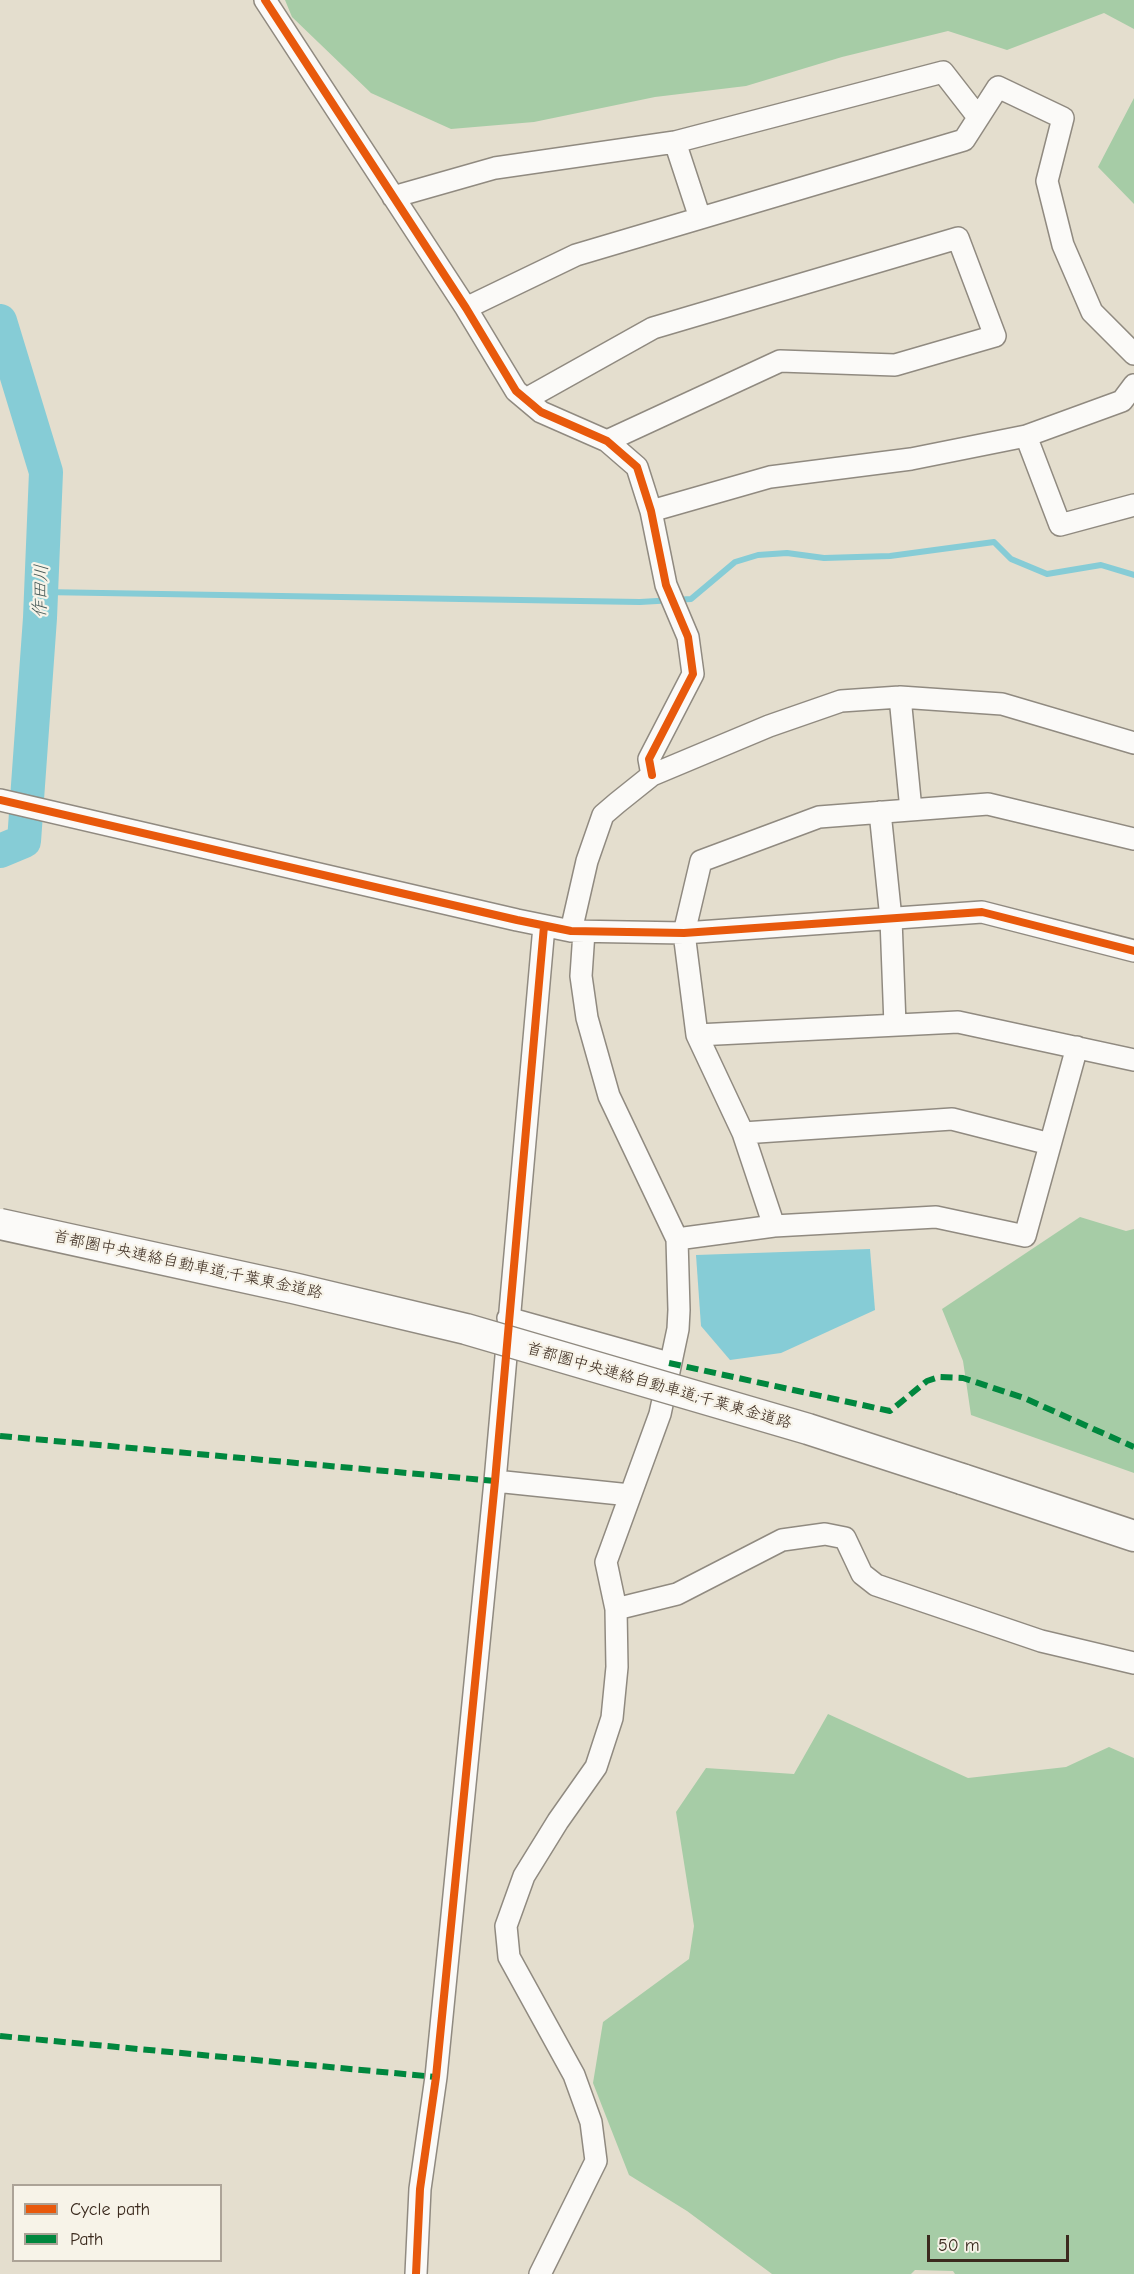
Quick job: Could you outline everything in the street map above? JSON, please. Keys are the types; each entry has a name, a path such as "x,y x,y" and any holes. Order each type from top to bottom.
{"highway":[{"name":"首都圏中央連絡自動車道;千葉東金道路","path":"0,1224 293,1288 465,1329 808,1429 1134,1536"}],"street":[{"path":"265,0 466,308 516,391 542,412 607,441 636,467 651,511 666,585 688,637 693,674 649,759 652,775"},
{"path":"393,197 495,168 675,142 943,72 978,117"},
{"path":"466,308 576,255 964,140 998,87 1063,117 1047,181 1063,244 1092,312 1134,354"},
{"path":"675,142 700,218"},
{"path":"526,399 653,328 958,238 994,336 895,364 780,361 607,441"},
{"path":"651,511 770,477 911,459 1026,436 1122,401 1134,385"},
{"path":"1026,436 1060,525 1134,505"},
{"path":"900,698 911,810"},
{"path":"540,2274 596,2161 591,2122 574,2075 509,1957 506,1926 524,1876 558,1821 596,1767 612,1719 617,1667 616,1609 606,1562 660,1414 680,1310 677,1239 609,1096 587,1018 580,976 577,932 587,861 603,815 652,775 768,726 841,701 900,698 1002,704 1134,743"},
{"path":"0,800 577,932 684,933 982,912 1134,951"},
{"path":"774,1226 743,1133 697,1035 684,933 701,861 819,817 988,804 1134,839"},
{"path":"880,812 891,919 895,1025"},
{"path":"416,2274 420,2189 436,2077 495,1481 544,926"},
{"path":"697,1035 957,1022 1134,1060"},
{"path":"677,1239 774,1226 936,1217 1025,1236 1077,1047"},
{"path":"743,1133 952,1119 1050,1144"},
{"path":"508,1318 669,1363"},
{"path":"495,1481 630,1495"},
{"path":"616,1609 677,1594 782,1540 825,1534 845,1538 862,1574 876,1585 1041,1641 1134,1663"}],"green space":[{"path":"285,0 1134,0 1134,29 1104,13 1007,50 948,31 842,57 746,86 655,97 534,122 451,129 371,93 292,17"},
{"path":"1134,98 1134,204 1098,167"},
{"path":"1080,1217 1126,1231 1134,1229 1134,1473 971,1415 963,1361 942,1309"},
{"path":"828,1714 968,1778 1066,1767 1109,1747 1134,1758 1134,2274 955,2274 953,2271 915,2270 911,2274 772,2274 687,2211 629,2175 593,2083 603,2022 689,1959 694,1926 676,1812 706,1768 794,1774"}],"water":[{"path":"870,1249 875,1310 781,1353 730,1360 701,1326 696,1255"}],"waterway":[{"name":"作田川","path":"0,321 46,472 40,618 24,841 0,851"},
{"path":"42,592 640,602 691,599 735,562 758,555 787,553 824,558 890,556 994,542 1011,559 1047,574 1101,565 1134,575"}],"marked path":[{"path":"669,1363 890,1411 927,1381 939,1377 963,1378 1024,1398 1134,1447"},
{"path":"0,1436 495,1481"},
{"path":"0,2036 436,2077"}],"cycle path":[{"path":"265,0 466,308 516,391 541,412 607,441 637,467 651,511 666,585 688,637 693,674 649,759 652,775"},
{"path":"0,800 571,931 684,933 982,912 1134,951"},
{"path":"416,2274 420,2189 436,2077 495,1481 544,926"}]}
